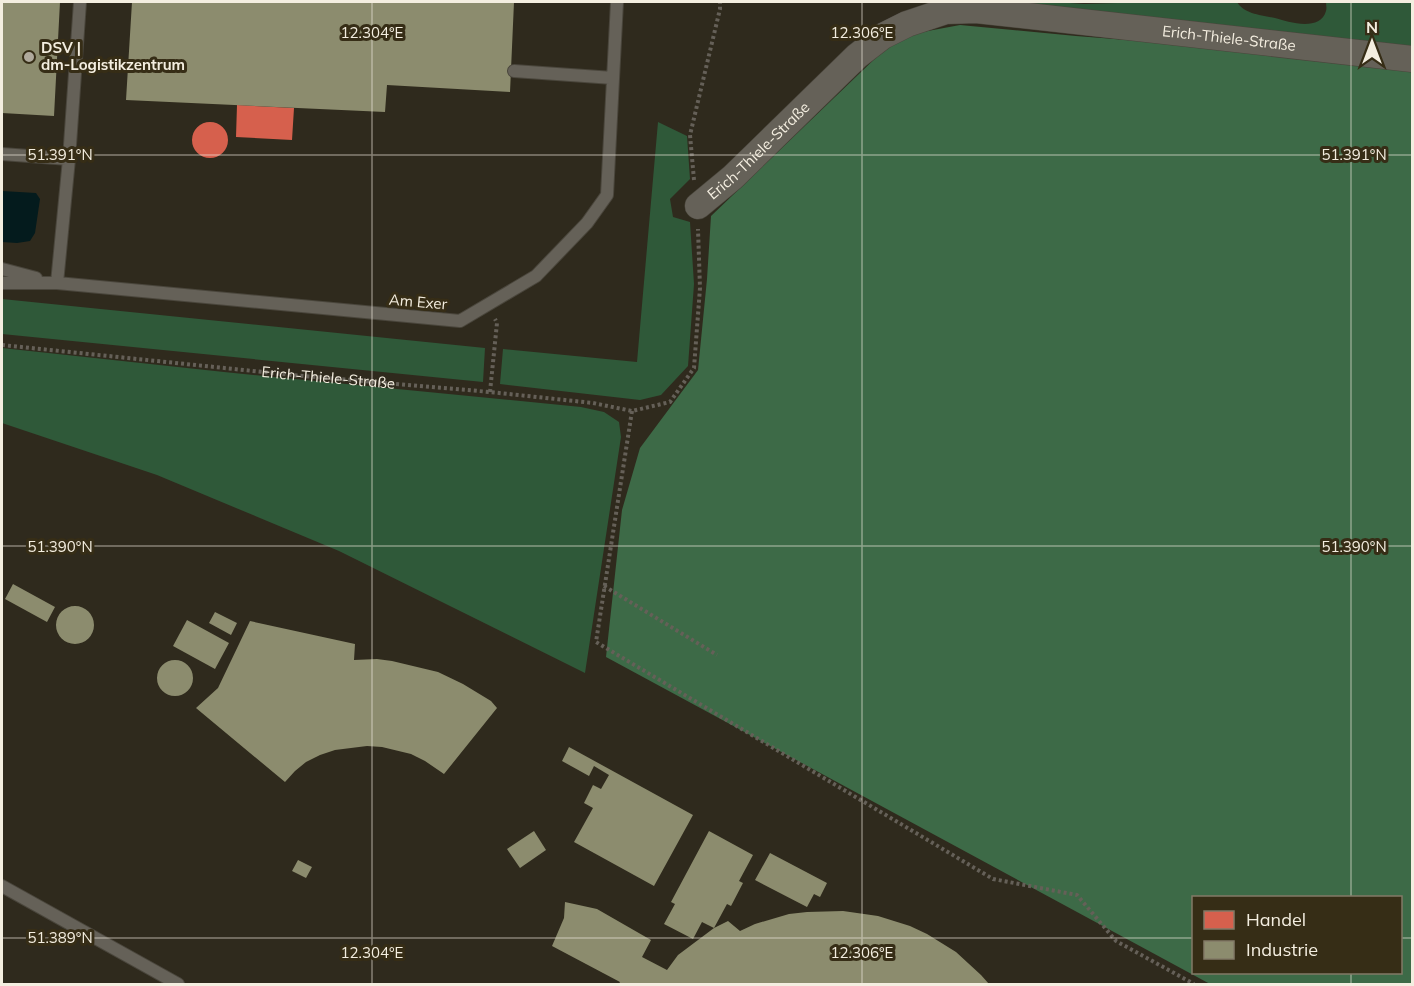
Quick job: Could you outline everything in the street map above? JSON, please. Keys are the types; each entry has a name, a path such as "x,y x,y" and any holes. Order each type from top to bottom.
{"street":[{"name":"Erich-Thiele-Straße","path":"698,206 733,177 857,56 883,36 907,24 946,11 976,10 1413,58"}],"lane":[{"path":"57,283 69,159 80,2"},
{"name":"Am Exer","path":"2,283 57,283 460,321 536,276 587,223 607,195 617,2"},
{"path":"514,71 613,78"},
{"path":"2,154 69,159"},
{"name":"Am Exer","path":"2,269 57,283"},
{"path":"2,886 178,984"}],"path":[{"path":"698,206 693,179 690,135 720,2"},
{"name":"Erich-Thiele-Straße","path":"2,345 280,374 490,392 593,403 632,411 670,402 694,368 700,288 698,206"},
{"path":"488,305 497,323 490,392"},
{"path":"632,411 596,642 993,879 1077,895 1116,941 1194,984"},
{"path":"604,586 717,655"}],"green space":[{"path":"963,2 1084,4 1237,2 1244,9 1253,13 1303,24 1317,22 1323,17 1326,2 1412,2 1412,47"},
{"path":"960,25 1320,55 1412,70 1412,984 1210,984 606,657 622,510 640,448 698,370 711,216 885,49 917,33"},
{"path":"658,122 687,136 690,179 670,199 673,217 690,222 694,284 688,366 661,395 640,400 500,384 503,349 637,362"},
{"path":"2,299 485,348 483,382 2,334"},
{"path":"2,348 581,407 604,412 619,422 621,437 585,673 339,551 157,475 2,423"}],"water":[{"path":"2,191 36,193 40,199 35,233 30,241 2,242"}],"building: Handel":[{"path":"237,105 294,108 292,140 236,137"},
{"path":"210,122 222,128 228,140 222,152 210,158 198,152 192,140 198,128"}],"building: Industrie":[{"name":"DSV | dm-Logistikzentrum","path":"2,2 60,2 54,116 2,113"},
{"path":"132,2 514,2 510,92 387,85 385,112 126,100"},
{"path":"13,584 55,607 47,622 5,599"},
{"path":"75,606 88,612 94,625 88,638 75,644 62,638 56,625 62,612"},
{"path":"215,612 237,623 231,635 209,623"},
{"path":"187,620 229,643 215,669 173,646"},
{"path":"250,621 355,644 354,660 392,661 438,672 491,701 497,708 444,774 411,754 367,746 335,750 320,755 306,762 285,782 196,708 218,688"},
{"path":"175,660 188,665 193,678 188,691 175,696 162,691 157,678 162,665"},
{"path":"569,747 693,815 654,886 574,842 593,808 584,803 593,785 601,789 609,775 594,766 589,776 562,761"},
{"path":"534,831 546,850 520,868 507,849"},
{"path":"709,831 753,855 739,881 743,883 731,906 727,904 714,928 702,922 693,939 664,924 675,904 671,902"},
{"path":"770,853 827,883 820,897 814,894 807,907 755,880"},
{"path":"298,860 312,867 306,878 292,871"},
{"path":"565,902 597,909 651,940 642,957 667,970 678,955 714,928 728,921 740,931 789,914 843,911 878,916 927,934 956,952 989,984 619,984 620,982 552,946 564,918"}],"place":[{"name":"DSV | dm-Logistikzentrum","path":"29,57"}]}
